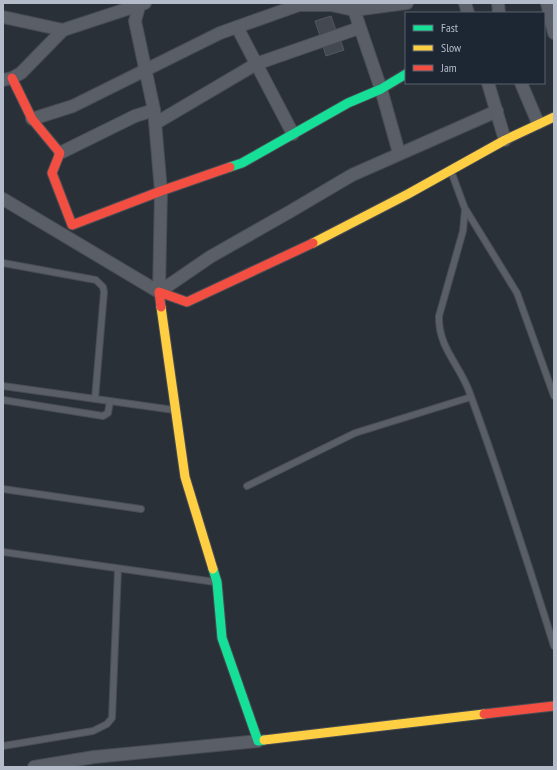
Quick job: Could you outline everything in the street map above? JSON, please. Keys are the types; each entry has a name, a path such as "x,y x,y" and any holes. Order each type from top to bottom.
{"street":[{"path":"60,153 32,119 8,79 21,73 63,30 140,3"},
{"path":"140,3 135,21 156,122 161,191 159,292 185,477 216,582 222,638 258,741"},
{"path":"32,119 73,106 220,33 299,5 354,7 407,3"},
{"path":"547,3 554,33"},
{"path":"354,7 359,28 381,89 399,153"},
{"path":"3,18 63,30"},
{"path":"237,27 293,134"},
{"path":"156,122 256,64 359,28"},
{"path":"154,110 135,116 60,153 52,174 72,225 161,191 242,163 348,103 381,89 405,75"},
{"path":"488,84 505,140"},
{"path":"521,84 538,124"},
{"path":"159,292 210,257 352,175 497,111"},
{"path":"3,200 159,292 187,302 314,242 408,194 450,169 505,140 554,117"},
{"path":"34,767 95,762 554,706"}],"lane":[{"path":"450,169 465,209 517,294 554,396"},
{"path":"465,209 463,231 439,316 439,327 445,346 466,384 471,397 514,520 554,646"},
{"path":"3,263 96,280 103,287 104,292 95,399"},
{"path":"3,386 175,410"},
{"path":"247,486 356,433 471,397"},
{"path":"3,400 103,416 108,413 110,401"},
{"path":"3,489 141,509"},
{"path":"3,552 216,582"},
{"path":"3,746 93,732 107,724 112,718 118,569"}],"building":[{"path":"331,16 337,33 321,39 315,21"},
{"path":"340,39 344,50 326,56 323,46"}],"traffic: fast":[{"path":"230,167 242,163 348,103 381,89 405,75"},
{"path":"213,569 217,582 222,638 258,741 264,740"}],"traffic: slow":[{"path":"313,243 408,194 505,140 554,117"},
{"path":"161,307 185,477 213,569"},
{"path":"264,740 484,714"}],"traffic: jam":[{"path":"12,78 32,119 60,153 52,173 72,225 161,191 230,167"},
{"path":"161,307 159,292 187,302 313,243"},
{"path":"484,714 554,706"}]}
